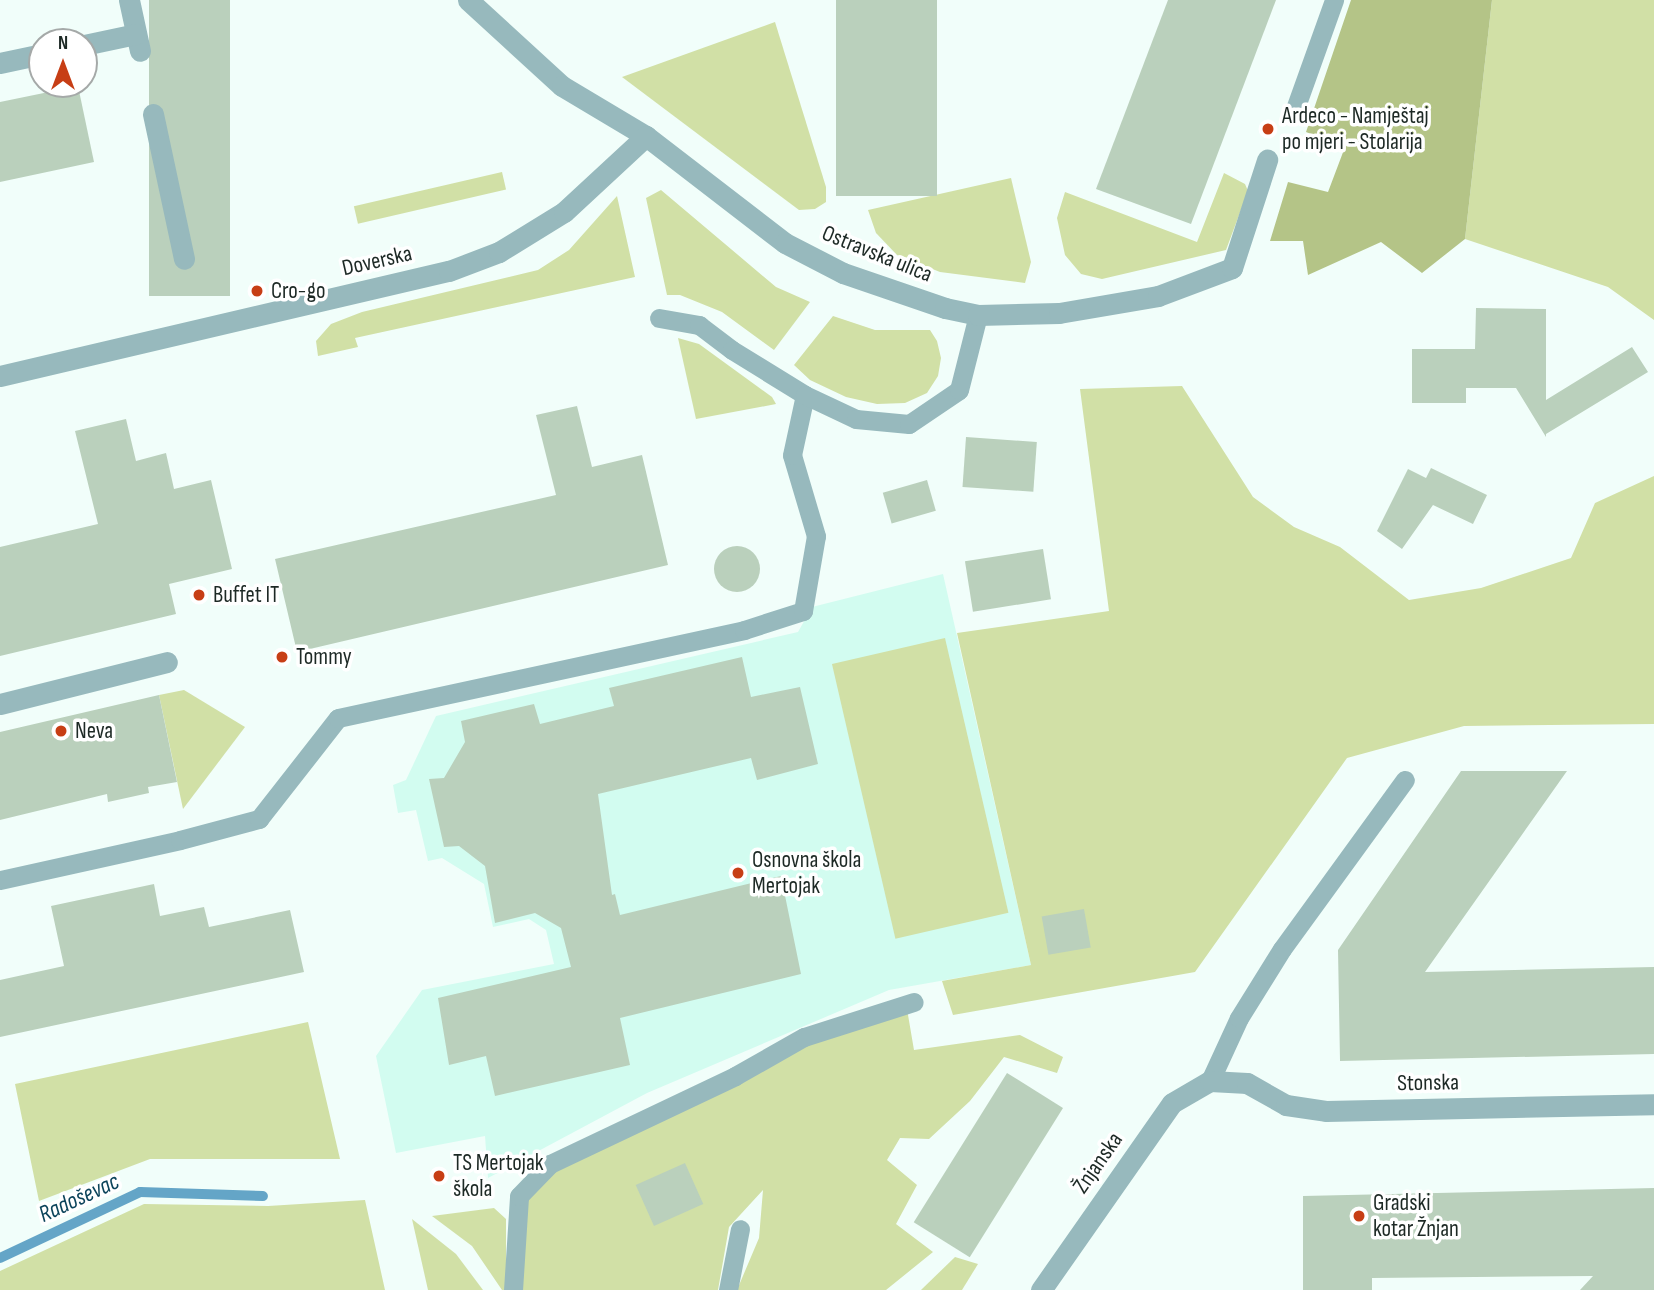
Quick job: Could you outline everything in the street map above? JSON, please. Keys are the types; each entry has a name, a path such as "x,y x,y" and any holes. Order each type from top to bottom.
{"street":[{"path":"98,44 138,43 130,0"},
{"name":"Ostravska ulica","path":"468,0 562,86 646,136 785,243 843,274 945,308 978,315 1059,313 1158,296 1232,268 1267,160"},
{"path":"0,63 28,57"},
{"path":"153,114 184,259"},
{"name":"Doverska","path":"0,376 449,271 499,252 564,212 646,136"},
{"path":"0,704 167,662"},
{"name":"Stonska","path":"1210,1081 1247,1083 1286,1105 1326,1111 1654,1104"},
{"name":"Žnjanska","path":"1041,1290 1172,1103 1210,1081"}],"lane":[{"path":"1295,109 1334,0"},
{"path":"659,318 699,325 732,350 805,394 856,419 909,424 959,390 978,315"},
{"path":"0,880 180,840 259,819 338,718 744,630 803,611 816,536 792,455 805,394"},
{"path":"1210,1081 1239,1018 1282,948 1405,780"},
{"path":"513,1290 519,1196 550,1164 735,1076 804,1037 914,1002"},
{"path":"728,1290 740,1229"}],"shaded area":[{"name":"Osnovna škola Mertojak","path":"943,574 1031,965 889,990 647,1093 488,1178 485,1136 396,1153 376,1056 422,990 554,964 546,930 529,919 493,927 484,884 442,858 428,861 416,810 398,813 393,785 406,780 436,716 798,632 812,607"}],"green space":[{"path":"1351,0 1492,0 1465,239 1422,273 1381,242 1308,275 1303,241 1270,241 1288,182 1328,192 1345,147 1306,132"},
{"path":"1492,0 1654,0 1654,320 1608,287 1465,239"},
{"path":"775,22 826,187 826,202 815,209 799,210 622,77"},
{"path":"502,172 506,190 358,224 354,206"},
{"path":"1224,173 1245,184 1248,191 1226,250 1102,279 1081,274 1065,255 1057,218 1065,192 1197,242"},
{"path":"1011,178 1031,262 1025,283 940,272 897,255 876,233 868,210"},
{"path":"661,190 776,287 810,302 774,350 722,312 680,295 667,295 646,198"},
{"path":"617,196 635,277 355,338 358,347 318,356 316,341 331,324 362,312 538,270 569,250"},
{"path":"833,316 875,330 930,330 937,341 941,358 938,376 927,393 905,403 877,404 846,397 810,380 794,365"},
{"path":"678,338 699,344 772,397 776,404 696,419"},
{"path":"1182,386 1253,497 1294,527 1340,547 1409,600 1481,588 1571,558 1595,503 1654,476 1654,724 1464,726 1347,758 1195,972 953,1015 942,981 1031,965 957,633 1109,611 1080,389"},
{"path":"945,638 1008,913 895,939 832,664"},
{"path":"184,690 245,727 183,809 159,695"},
{"path":"907,1009 914,1050 1020,1035 1063,1057 1057,1073 1004,1057 970,1101 929,1139 900,1138 887,1160 917,1185 896,1224 933,1252 886,1290 737,1290 759,1238 763,1190 729,1227 718,1290 520,1290 525,1199 555,1168 803,1044"},
{"path":"308,1022 340,1159 150,1159 39,1201 15,1084"},
{"path":"365,1200 385,1290 0,1290 0,1271 144,1204 268,1206"},
{"path":"494,1208 506,1219 506,1290 502,1290 472,1246 432,1216"},
{"path":"412,1219 456,1254 483,1290 428,1290"},
{"path":"955,1257 978,1264 962,1290 921,1290"}],"building":[{"path":"149,0 230,0 230,296 149,296"},
{"path":"836,0 937,0 937,196 836,196"},
{"path":"1168,0 1276,0 1191,224 1096,189"},
{"path":"28,96 81,98 94,162 0,182 0,102"},
{"path":"1476,308 1546,309 1546,400 1632,347 1648,372 1546,434 1546,437 1516,388 1466,388 1466,403 1412,403 1412,349 1475,349"},
{"path":"577,406 592,467 642,455 668,565 297,652 275,559 556,495 536,415"},
{"path":"126,419 136,461 166,453 174,489 211,480 232,569 169,584 176,614 0,656 0,547 98,524 75,431"},
{"path":"966,437 1037,442 1033,492 963,487"},
{"path":"1431,468 1487,495 1473,524 1433,505 1402,549 1377,531 1408,469 1426,478"},
{"path":"927,480 936,511 892,523 883,493"},
{"path":"737,546 753,553 760,569 753,585 737,592 721,585 714,569 721,553"},
{"path":"1043,549 1051,599 973,612 965,561"},
{"path":"742,657 751,697 800,687 818,764 757,780 751,758 598,794 612,895 615,894 620,915 781,876 801,974 620,1018 630,1065 495,1096 486,1056 449,1065 438,998 571,967 561,928 535,913 495,923 485,866 459,846 444,847 429,779 444,778 465,742 461,721 534,704 540,724 614,706 609,688"},
{"path":"159,695 177,782 148,787 149,793 108,802 107,794 0,820 0,732"},
{"path":"1461,771 1567,771 1425,972 1654,967 1654,1054 1340,1061 1338,950"},
{"path":"154,884 160,916 204,907 209,927 290,910 304,972 0,1037 0,980 64,966 51,906"},
{"path":"1084,909 1091,947 1048,955 1042,916"},
{"path":"1007,1073 1063,1108 970,1257 914,1222"},
{"path":"685,1163 703,1204 654,1226 636,1185"},
{"path":"1654,1188 1654,1290 1580,1290 1593,1276 1372,1278 1372,1290 1303,1290 1303,1196"}],"waterway":[{"name":"Radoševac","path":"0,1258 140,1192 263,1196"}],"place":[{"name":"Ardeco - Namještaj po mjeri - Stolarija","path":"1268,129"},
{"name":"Cro-go","path":"257,291"},
{"name":"Buffet IT","path":"199,595"},
{"name":"Tommy","path":"282,657"},
{"name":"Neva","path":"61,731"},
{"name":"Osnovna škola Mertojak","path":"738,873"},
{"name":"TS Mertojak škola","path":"439,1176"},
{"name":"Gradski kotar Žnjan","path":"1359,1216"}]}
